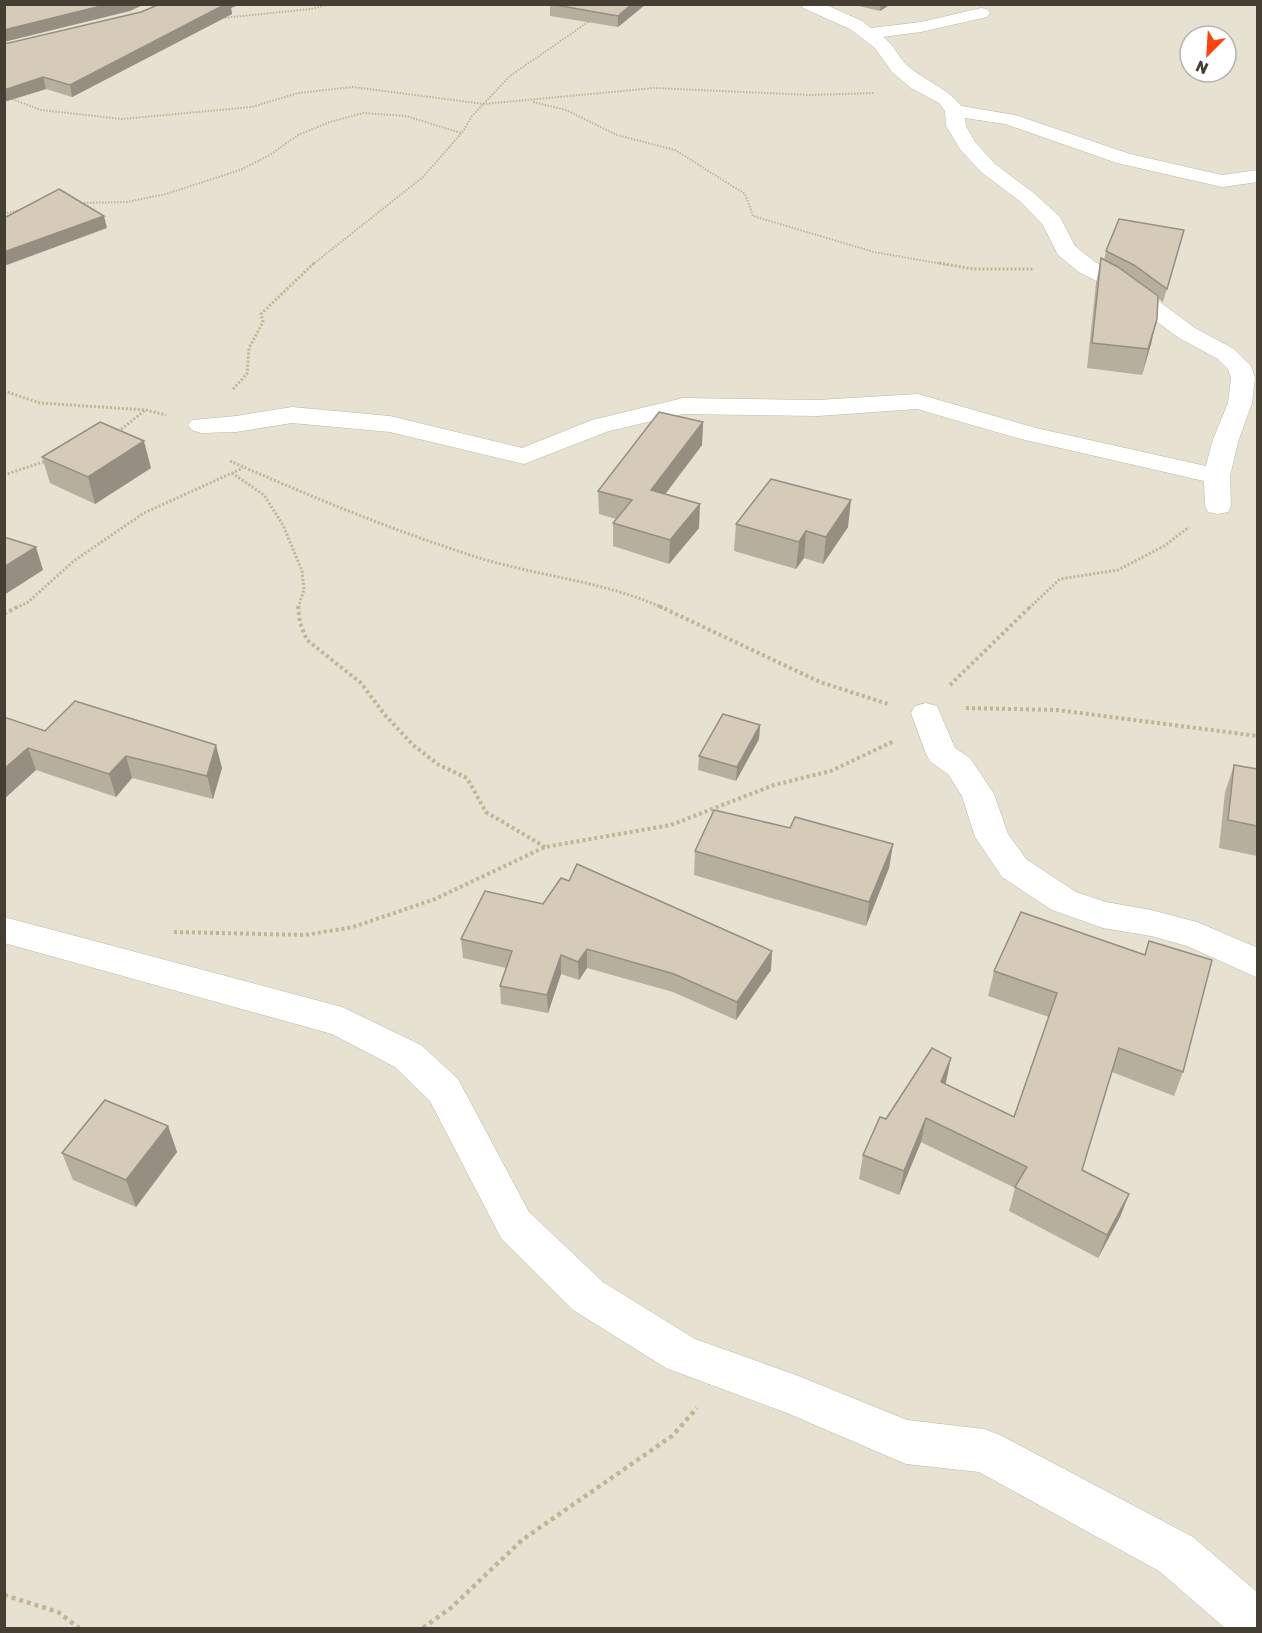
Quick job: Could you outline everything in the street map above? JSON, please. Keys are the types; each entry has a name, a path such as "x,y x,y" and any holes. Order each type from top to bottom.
{"street":[{"path":"809,4 856,25 881,44 899,68 923,86 946,99 955,111 956,126 967,145 988,168 1028,198 1052,222 1066,250 1087,267 1122,285 1187,333 1226,354 1239,366 1243,378 1240,403 1225,442 1217,476 1218,506"},
{"path":"868,34 921,27 981,13"},
{"path":"955,111 1008,119 1124,159 1222,181 1257,176"},
{"path":"1226,354 1257,360"},
{"path":"201,425 236,424 292,415 390,424 524,456 601,425 683,406 818,408 918,401 1030,434 1217,476"},
{"path":"926,713 942,754 959,766 978,794 992,837 1014,868 1064,901 1103,915 1151,923 1197,935 1257,964"},
{"path":"4,930 342,1023 408,1056 444,1090 515,1225 588,1296 681,1354 796,1396 906,1442 984,1451 1176,1554 1257,1625"}],"path":[{"path":"212,19 311,9 331,4"},
{"path":"201,425 248,374 249,348 263,322 261,314 313,264 423,177 484,104 517,71 597,16"},
{"path":"4,96 41,110 122,119 252,107 298,93 353,87 484,104 654,88 810,95 879,93 923,86"},
{"path":"529,100 566,110 617,135 675,150 745,194 753,216 771,223 874,252 973,269 1035,269"},
{"path":"68,204 127,202 166,194 240,170 270,155 298,135 330,122 363,113 406,116 461,134"},
{"path":"4,214 34,208"},
{"path":"4,391 40,403 146,410 201,425 216,438 222,458 351,513 525,571 622,591 670,611 776,663 860,698 926,713 974,707 1057,710 1257,736"},
{"path":"115,436 146,410"},
{"path":"4,475 55,458"},
{"path":"4,614 28,602 75,560 144,513 243,467"},
{"path":"232,473 264,495 283,525 302,571 304,590 298,606 300,623 307,640 361,683 385,715 414,746 438,765 467,778 486,812 545,847"},
{"path":"166,931 305,935 353,927 435,899 545,847 671,825 774,785 831,771 899,739 988,646 1060,579 1118,570 1164,546 1218,506"},
{"path":"423,1629 452,1607 522,1540 672,1436 728,1372"},
{"path":"4,1595 58,1612 79,1629"}],"shaded area":[{"path":"5,5 1257,5 1257,1628 5,1628"}],"building":[{"path":"4,4 109,4 4,30"},
{"path":"160,4 226,4 70,85 43,77 4,90 4,44 141,12"},
{"path":"550,4 632,4 618,16"},
{"path":"59,189 104,216 4,252 4,218"},
{"path":"1119,219 1184,230 1167,289 1134,265 1106,251"},
{"path":"1101,258 1118,267 1158,296 1157,319 1148,349 1092,343"},
{"path":"659,412 703,422 651,490 700,504 670,540 613,523 632,500 598,491"},
{"path":"100,422 144,441 88,477 42,457"},
{"path":"771,479 851,500 826,537 806,531 799,542 736,524"},
{"path":"4,537 36,547 4,567"},
{"path":"75,701 216,745 207,776 126,756 109,774 28,748 4,769 4,717 45,731"},
{"path":"723,714 760,725 737,767 699,756"},
{"path":"1234,765 1257,769 1257,826 1228,820"},
{"path":"714,810 790,828 795,817 893,844 869,902 695,851"},
{"path":"577,864 772,951 737,1002 674,974 587,949 578,962 561,955 547,995 500,986 512,951 461,939 485,891 543,904 561,878 569,881"},
{"path":"1021,912 1145,955 1149,941 1212,960 1183,1072 1119,1048 1082,1170 1129,1194 1107,1235 1015,1187 1027,1167 926,1118 904,1171 863,1155 880,1117 886,1119 932,1048 951,1058 941,1082 1014,1117 1057,993 994,971"},
{"path":"105,1100 168,1126 126,1180 62,1153"}]}
